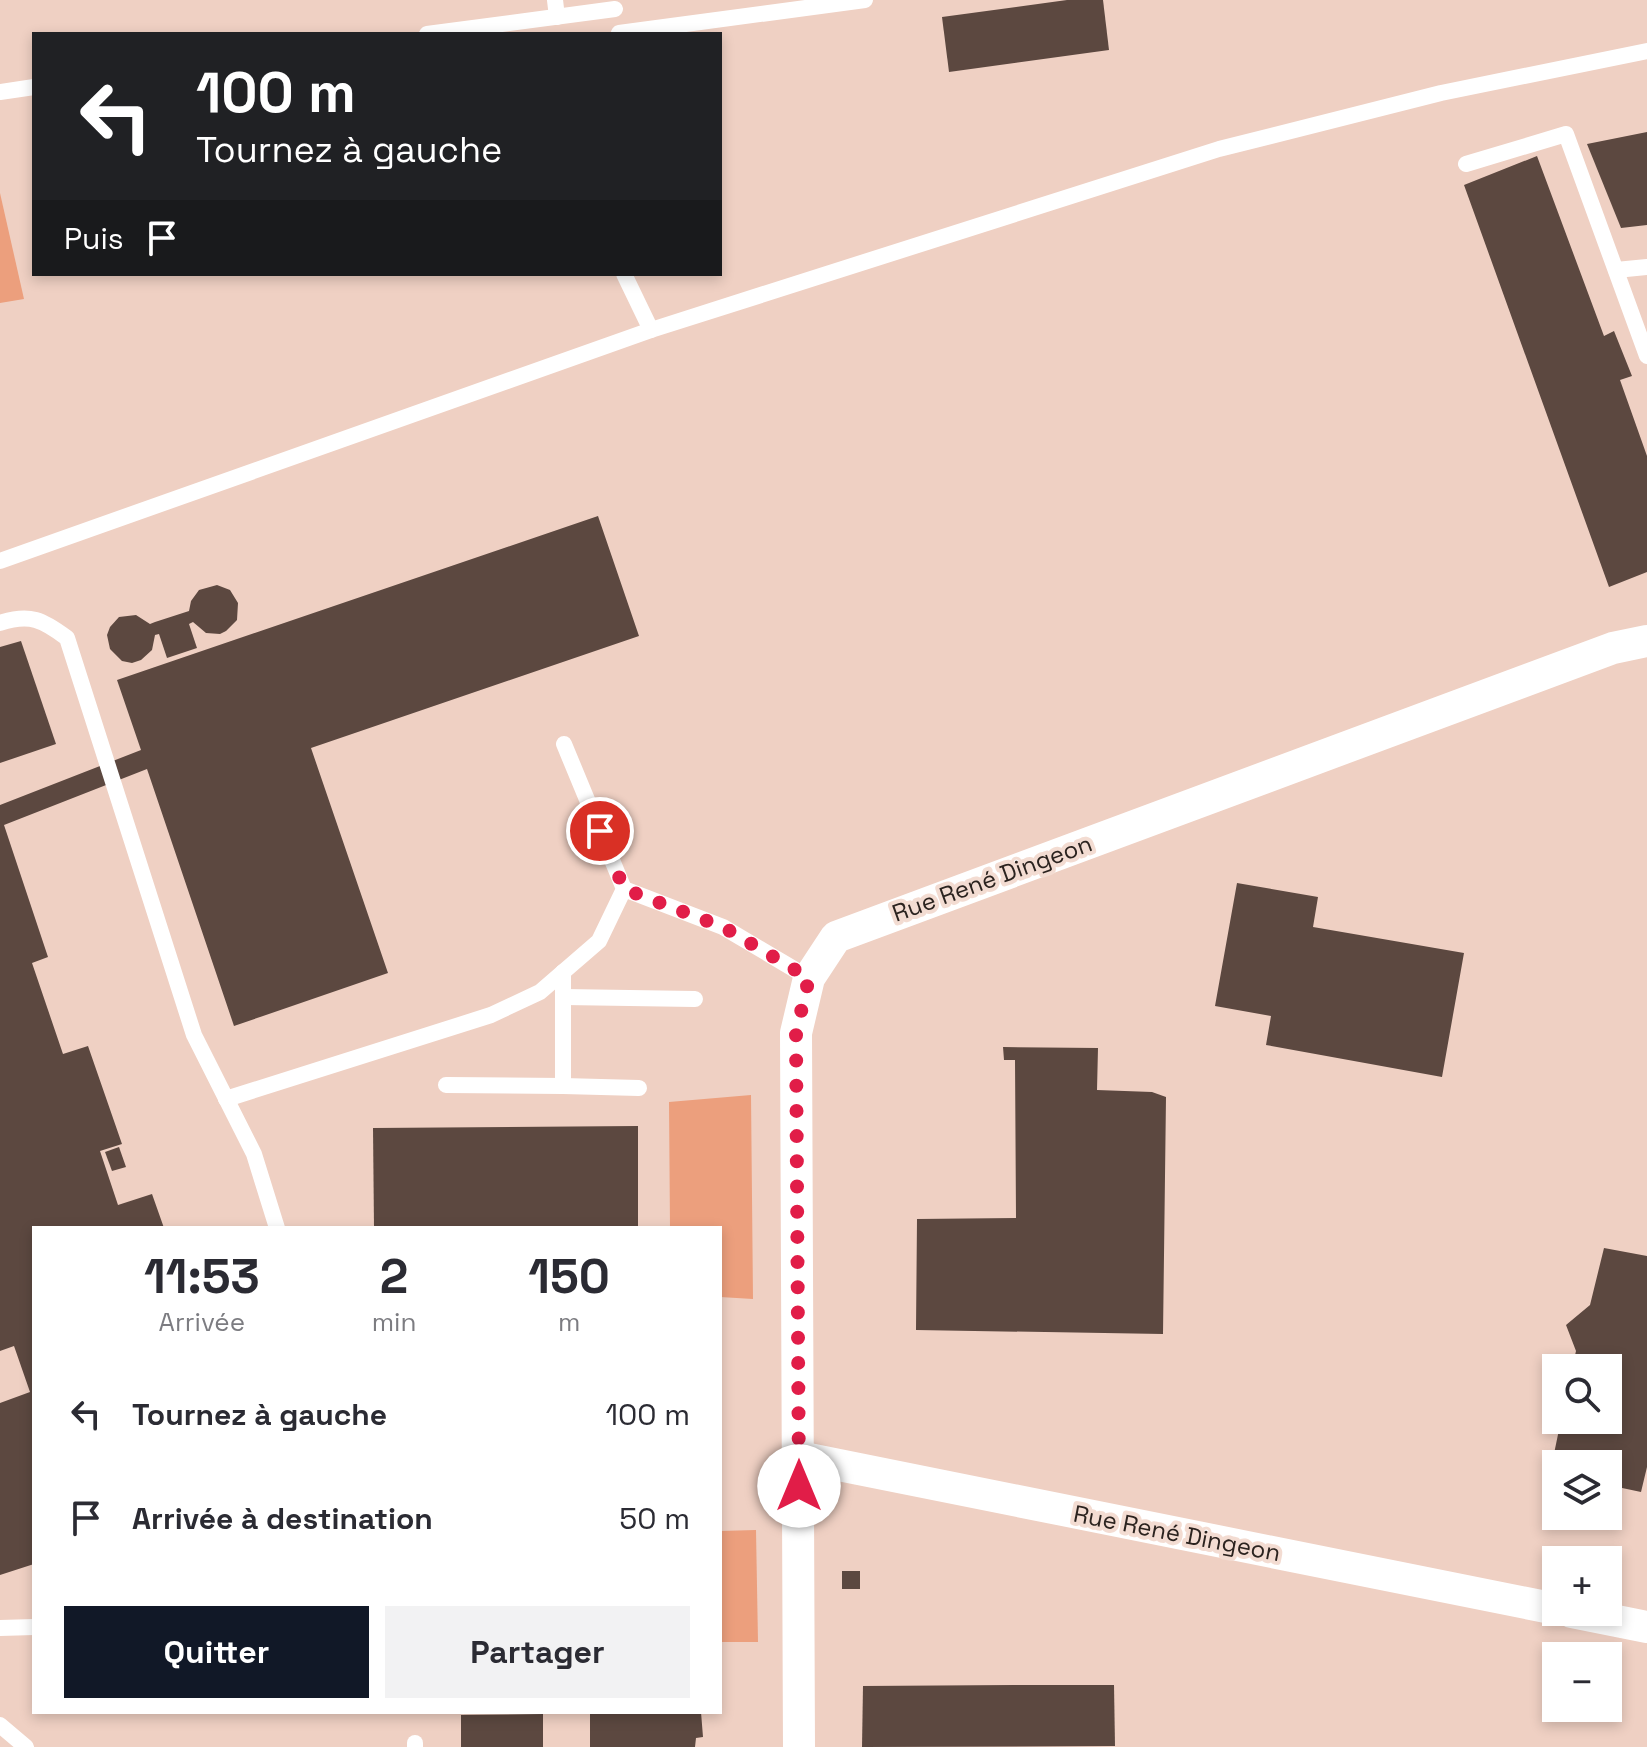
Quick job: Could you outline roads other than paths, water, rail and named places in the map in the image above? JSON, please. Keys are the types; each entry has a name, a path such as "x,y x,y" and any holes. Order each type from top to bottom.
{"street":[{"name":"Rue René Dingeon","path":"799,1747 796,1033 809,978 836,937 1613,648 1647,641"},
{"name":"Rue René Dingeon","path":"799,1457 1542,1606"},
{"path":"1622,1622 1647,1627"}],"lane":[{"path":"634,32 865,0"},
{"path":"437,32 556,8 614,4 620,32"},
{"path":"0,561 651,330 1219,149 1441,93 1647,51"},
{"path":"0,92 32,87"},
{"path":"1466,164 1566,134 1647,356"},
{"path":"1616,270 1647,267"},
{"path":"625,276 651,330"},
{"path":"0,623 13,619 43,619 67,638 194,1035 254,1154 276,1226"},
{"path":"564,744 624,889 723,927 809,978"},
{"path":"226,1099 491,1015 540,992 599,941 624,889"},
{"path":"563,972 563,1086"},
{"path":"564,997 695,999"},
{"path":"446,1085 639,1088"},
{"path":"0,1628 32,1627"},
{"path":"0,1725 24,1745"},
{"path":"0,1744 24,1745"}]}
